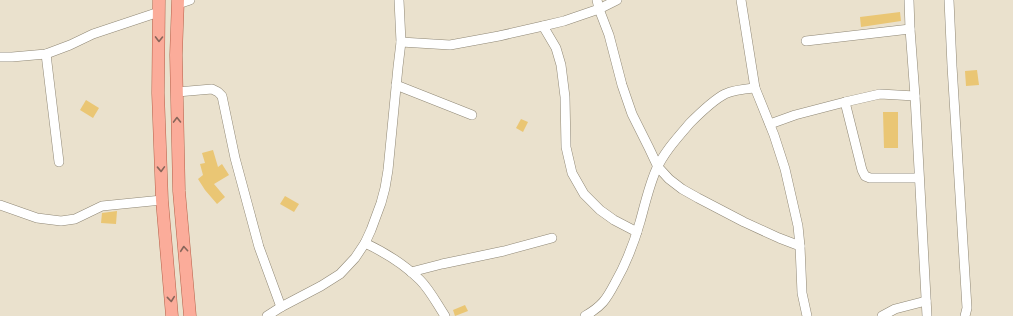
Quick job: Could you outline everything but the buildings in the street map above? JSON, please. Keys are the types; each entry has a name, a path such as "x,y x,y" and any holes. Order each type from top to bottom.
{"main road":[{"path":"178,2 176,55 179,191 190,316"},
{"path":"159,6 158,93 162,200 172,316"}],"street":[{"path":"178,2 190,0"},
{"path":"267,316 340,274 355,258 365,243 371,230 381,203 388,170 396,85 402,42 399,0"},
{"path":"402,42 450,45 499,36 564,21 598,4 618,0"},
{"path":"741,0 755,88 786,169 798,226 802,293 807,316"},
{"path":"909,0 927,316"},
{"path":"949,0 967,308 965,316"},
{"path":"598,4 609,35 622,85 632,114 658,167 682,189 698,198 744,222 800,246"},
{"path":"0,57 46,54 159,6"},
{"path":"543,26 556,48 561,65 565,97 566,147 572,173 584,194 600,210 614,220 637,232"},
{"path":"806,41 910,29"},
{"path":"46,54 59,162"},
{"path":"396,85 472,115"},
{"path":"585,316 597,313 622,271 637,232 645,200 658,167 665,154 699,114 724,94 755,88"},
{"path":"177,92 212,89 222,96 235,158 257,239 281,307"},
{"path":"770,124 795,115 880,94 915,96"},
{"path":"845,102 862,170 865,176 870,178 919,178"},
{"path":"0,205 37,218 61,221 75,219 102,206 162,200"},
{"path":"411,272 504,251 552,238"},
{"path":"365,243 392,258 420,280 445,316"},
{"path":"882,316 895,309 926,301"}]}
